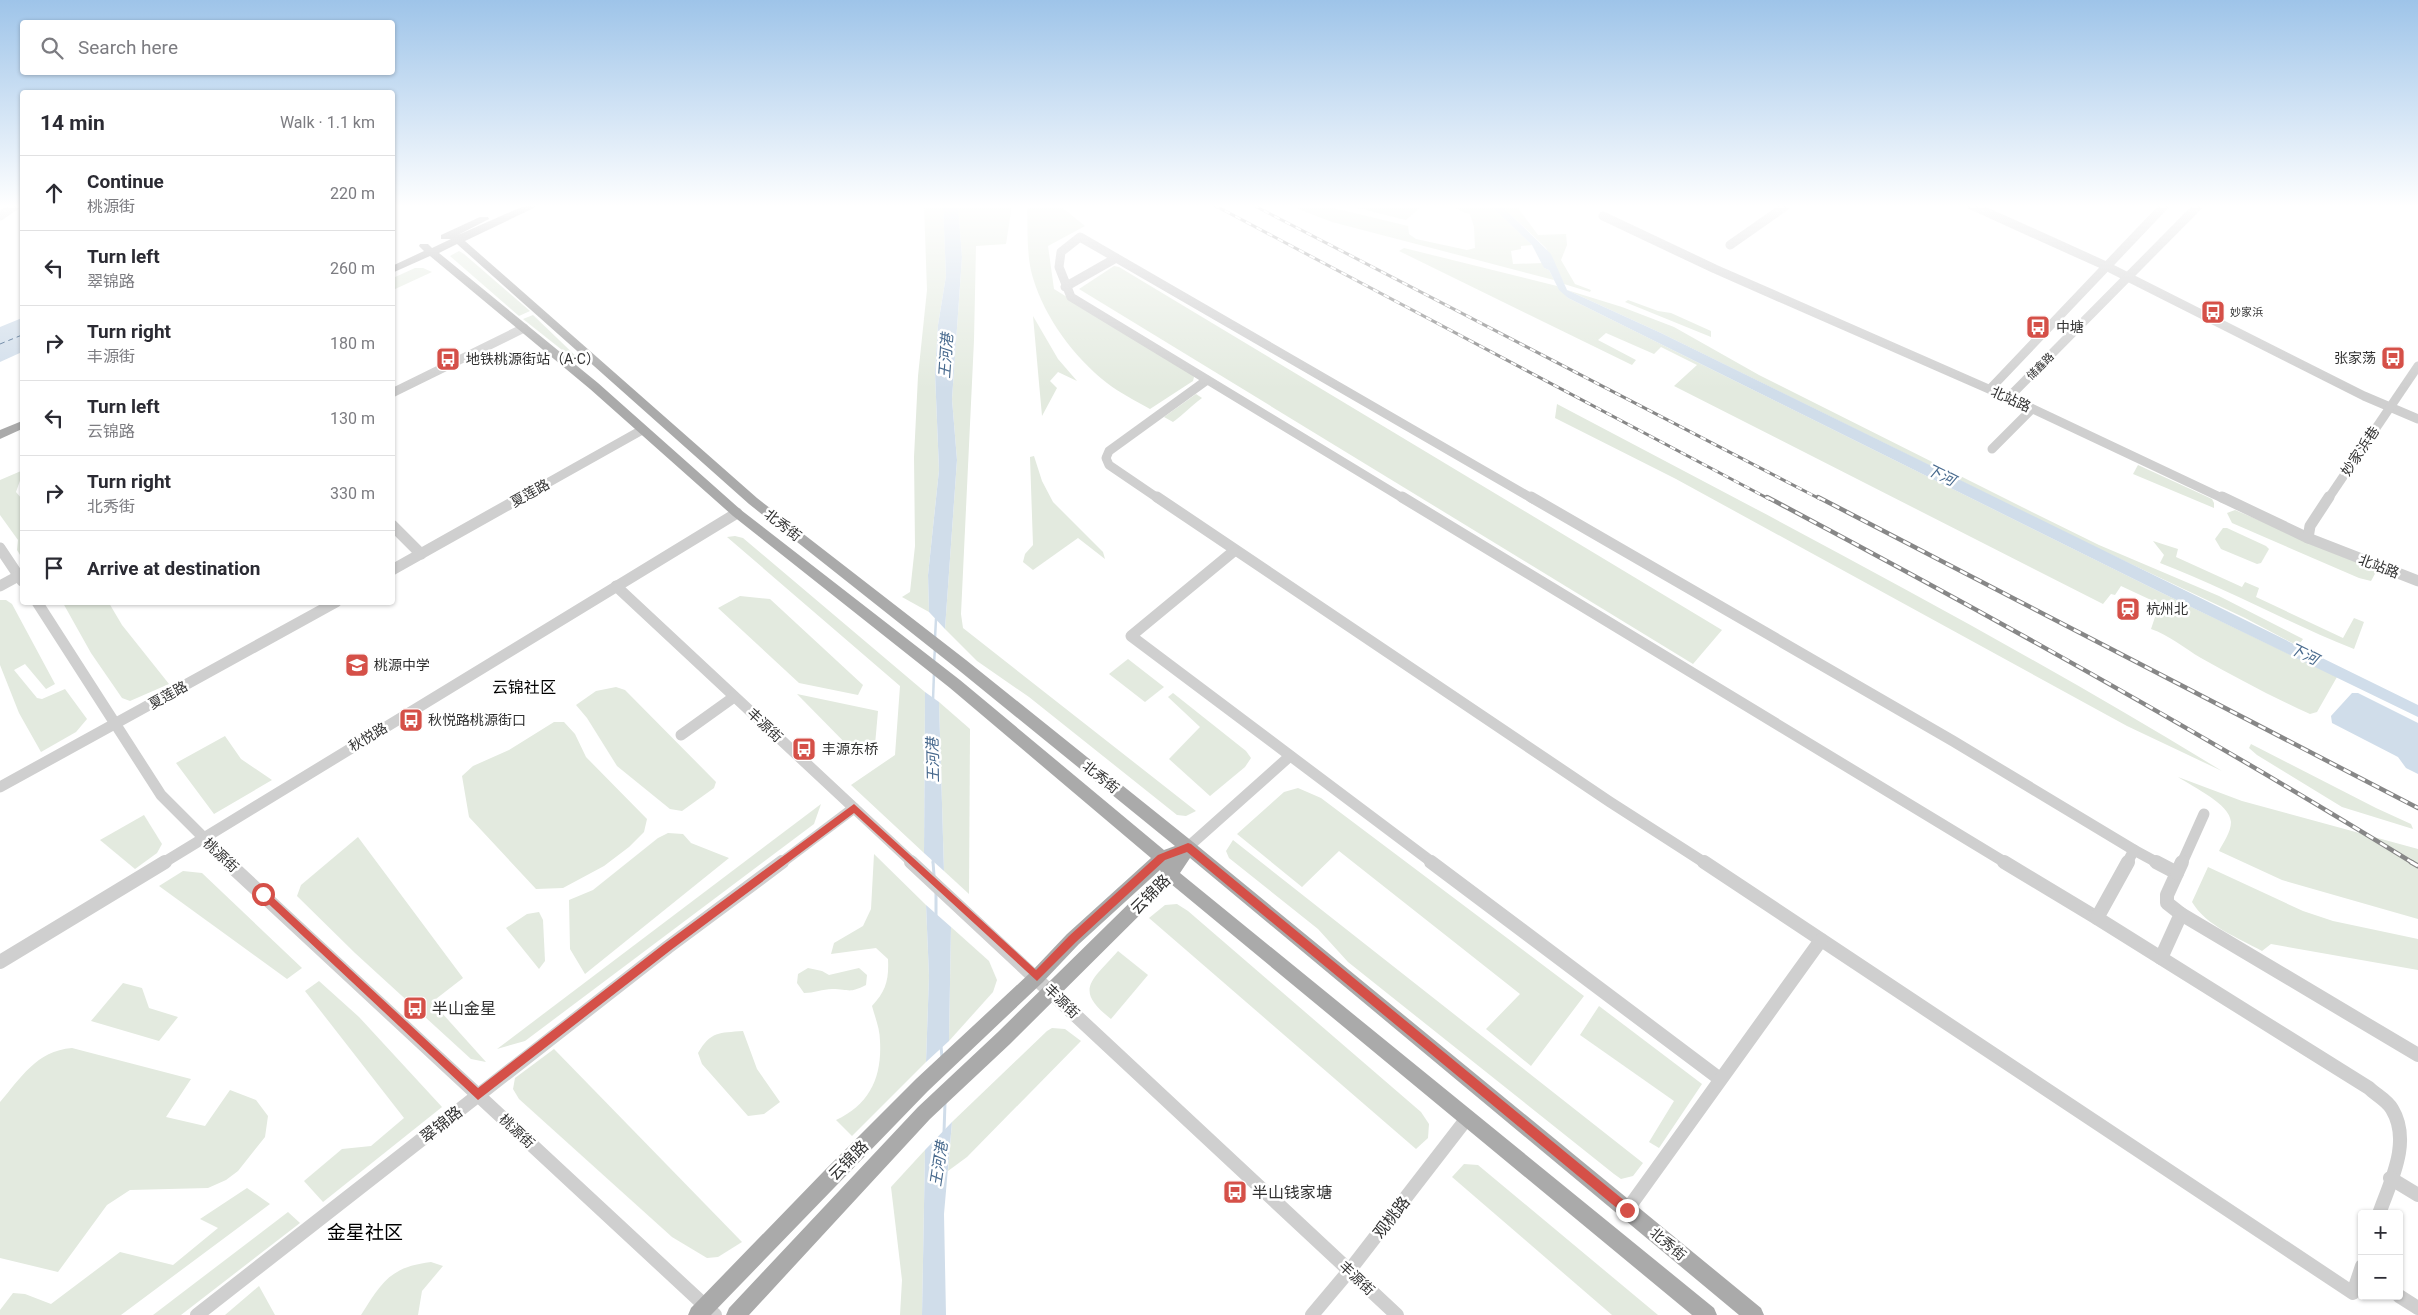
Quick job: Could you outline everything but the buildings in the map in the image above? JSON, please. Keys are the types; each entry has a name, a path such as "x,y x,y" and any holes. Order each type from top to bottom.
{"main road":[{"name":"北秀街","path":"449,266 524,328 737,513 945,678 956,684 1162,858 1170,874 1707,1315"},
{"name":"北秀街","path":"488,266 753,501 948,654 1188,847 1754,1315"},
{"path":"0,435 20,426"},
{"path":"0,444 20,435"},
{"name":"云锦路","path":"706,1312 922,1085 1037,977 1072,939 1162,858 1188,847"},
{"name":"云锦路","path":"736,1315 924,1113 1051,992 1170,874 1188,847"}],"street":[{"path":"1058,266 1072,297 2097,918 2369,1088 2392,1109 2402,1132 2400,1150 2380,1210"},
{"path":"1066,287 1102,266"},
{"path":"1130,266 1953,741 2134,850 2177,872"},
{"name":"北站路","path":"1711,266 2008,398 2308,538 2418,581"},
{"name":"储鑫路","path":"1990,390 2106,266"},
{"path":"2107,266 2231,330 2418,419"},
{"name":"储鑫路","path":"2008,398 2139,266"},
{"path":"395,392 524,328"},
{"name":"妙家浜巷","path":"2308,538 2310,526 2418,366"},
{"path":"1207,380 1109,451 1106,458 1109,465 1234,551 1610,802 2353,1293 2358,1278"},
{"path":"1992,449 2032,409"},
{"name":"夏莲路","path":"395,568 642,430"},
{"name":"秋悦路","path":"0,962 737,513"},
{"path":"395,528 421,554"},
{"path":"0,548 20,576"},
{"path":"1234,551 1131,636 1720,1079"},
{"path":"0,586 20,577"},
{"name":"丰源街","path":"616,586 1397,1315"},
{"name":"桃源街","path":"39,605 161,795 202,838 478,1095 706,1312"},
{"name":"夏莲路","path":"0,787 331,605"},
{"path":"681,735 734,696"},
{"path":"1188,847 1290,756"},
{"name":"翠锦路","path":"197,1315 668,947 854,808"},
{"path":"2204,814 2167,895 2167,903 2181,914 2418,1055"},
{"path":"2097,918 2134,850"},
{"path":"2161,958 2181,914"},
{"path":"1627,1210 1821,940"},
{"name":"观桃路","path":"1312,1315 1350,1271 1468,1117"},
{"path":"2390,1178 2418,1195"},
{"path":"2403,1299 2418,1308"}],"shaded area":[{"path":"462,266 478,266 530,311 519,316"},
{"path":"926,266 946,266 946,276 938,325 935,373 939,470 928,575 929,612 902,597 910,592 915,546 914,457 918,376 927,290"},
{"path":"961,266 976,266 974,340 961,614 963,628 1196,811 1186,816 1177,815 1029,697 977,661 945,629 957,460 952,399"},
{"path":"1030,266 1051,266 1054,289 1192,374 1194,377 1193,381 1150,409 1112,387 1083,361 1062,336 1045,308"},
{"path":"1113,266 1119,267 1722,630 1693,664 1079,289"},
{"path":"1430,266 1478,266 1557,286 1568,298 2158,591 2337,677 2317,712 2310,714 2296,708 2228,673 2170,638 2151,629 2155,617 2151,600 2121,586 2115,595 2111,594 2103,604 1674,386 1697,365 1661,347 1654,354 1606,333 1598,340 1636,360 1632,365"},
{"path":"1502,266 1544,266 1549,270 1554,280"},
{"path":"1555,266 1565,266 1575,284 1591,290 1590,292 1564,284"},
{"path":"415,268 423,268 432,272 395,289 395,277"},
{"path":"1567,290 1622,307 1674,327 1759,375 2022,507 2099,545 2219,596 2303,639 2298,646 2245,618 2095,547 1661,333"},
{"path":"1628,300 1658,311 1671,313 1711,331 1711,337 1625,302"},
{"path":"533,315 582,362 581,365 523,319"},
{"path":"1033,316 1058,359 1077,381 1058,372 1050,381 1057,388 1042,416"},
{"path":"1196,394 1202,398 1173,422 1164,417"},
{"path":"1557,404 1809,537 1976,628 2141,722 2222,771 2127,726 1676,479 1555,418"},
{"path":"1034,456 1042,481 1053,502 1103,552 1105,559 1078,538 1033,570 1023,562 1025,554 1033,545 1030,457"},
{"path":"2138,465 2212,499 2214,508 2133,474"},
{"path":"20,471 20,481 16,492 20,497 20,555 17,550 18,540 0,515 0,480"},
{"path":"2235,510 2371,568 2376,572 2371,581 2359,578 2232,523 2227,513"},
{"path":"2223,528 2227,528 2266,546 2269,549 2261,563 2257,564 2221,549 2215,539"},
{"path":"727,537 743,538 925,692 924,853 851,785 895,755 900,686"},
{"path":"2153,541 2178,549 2176,557 2242,587 2245,582 2259,588 2256,597 2343,638 2354,618 2364,622 2354,649 2209,583 2160,563 2164,555"},
{"path":"740,596 770,599 863,685 858,695 799,683 718,608"},
{"path":"0,600 6,600 12,604 55,684 46,689 25,664 14,670 37,698 42,699 65,689 87,719 76,732 41,752 19,713 0,665"},
{"path":"64,605 110,605 122,625 169,684 130,701 122,698 91,653"},
{"path":"1128,659 1164,687 1145,702 1109,674"},
{"path":"616,687 625,690 716,782 714,788 682,811 670,809 617,766 587,718 576,705 596,691"},
{"path":"1173,693 1246,751 1251,758 1245,767 1210,796 1169,759 1200,727 1168,697"},
{"path":"797,694 878,711 875,745 859,757"},
{"path":"939,702 970,729 969,894 944,871"},
{"path":"554,722 564,722 575,734 586,757 647,819 644,832 629,847 604,866 563,888 536,889 469,817 462,776 473,766 509,750"},
{"path":"225,736 241,759 272,780 214,814 176,763"},
{"path":"2251,744 2411,824 2413,829 2342,807 2257,755 2249,748"},
{"path":"2178,777 2242,801 2418,849 2418,919 2282,880 2219,851 2230,830 2231,822 2229,815 2218,802"},
{"path":"1298,788 1321,798 1584,996 1531,1066 1486,1029 1520,994 1339,851 1302,887 1237,834 1284,792"},
{"path":"821,804 814,824 525,1041 497,1049"},
{"path":"144,815 162,844 157,853 135,869 100,840"},
{"path":"668,833 683,834 691,843 729,858 585,974 570,949 569,900 593,890 658,838"},
{"path":"358,837 463,978 432,1002 486,1062 471,1059 355,953 297,896 301,885"},
{"path":"1233,840 1643,1163 1633,1176 1621,1179 1614,1174 1348,962 1318,929 1229,858 1226,851"},
{"path":"874,854 926,905 929,976 926,1062 852,1136 836,1120 858,1106 872,1088 876,1078 879,1066 880,1037 872,1006 886,985 888,959 876,948 831,954 834,943 863,926 871,909"},
{"path":"2208,867 2303,911 2333,921 2418,939 2418,970 2271,944 2262,951 2214,925 2192,902"},
{"path":"183,871 202,873 302,968 287,979 159,886"},
{"path":"1177,904 1188,911 1421,1112 1429,1124 1428,1138 1416,1149 1149,918 1165,905"},
{"path":"539,912 543,920 545,961 539,969 506,928 527,914"},
{"path":"951,927 989,961 997,980 993,992 949,1041"},
{"path":"1118,951 1148,975 1111,1019 1092,1000 1090,985"},
{"path":"808,968 822,971 829,975 859,968 867,975 866,985 852,990 829,989 804,993 797,983 798,974"},
{"path":"319,981 359,1017 442,1107 323,1202 304,1181 342,1149 371,1146 404,1118 305,991"},
{"path":"123,983 142,988 149,1008 178,1017 159,1041 91,1021"},
{"path":"1599,1006 1702,1084 1659,1148 1649,1142 1674,1101 1580,1035"},
{"path":"1052,1028 1065,1029 1081,1041 967,1157 948,1171 952,1122"},
{"path":"743,1031 757,1069 780,1102 764,1114 748,1116 702,1064 698,1053 707,1041 716,1034"},
{"path":"72,1048 191,1079 166,1117 205,1126 230,1090 256,1100 268,1116 265,1137 238,1171 226,1180 208,1188 130,1190 107,1205 58,1272 0,1258 0,1102 30,1067 39,1060 59,1050"},
{"path":"554,1049 742,1242 718,1257 707,1258 672,1237 519,1099 513,1089 515,1078"},
{"path":"925,1150 922,1315 900,1315 902,1280 891,1187"},
{"path":"1464,1164 1478,1165 1658,1315 1612,1315 1452,1177"},
{"path":"247,1188 270,1204 121,1315 0,1315 0,1310 13,1293 25,1294 51,1304 120,1252 173,1265 218,1228 200,1219"},
{"path":"288,1212 300,1223 181,1315 153,1315"},
{"path":"431,1262 443,1266 422,1291 418,1315 361,1315 382,1285 396,1272 417,1264"},
{"path":"259,1286 275,1315 225,1315"}],"water":[{"path":"946,266 961,266 952,399 957,460 945,629 929,612 928,575 939,470 935,373 938,325 946,276"},
{"name":"下河","path":"1543,266 1556,266 1567,290 1661,333 2418,705 2418,717 2158,591 1568,298 1559,290 1549,270"},
{"path":"20,319 20,353 0,362 0,327"},
{"path":"925,692 939,702 944,871 924,853"},
{"path":"2352,693 2358,693 2418,723 2418,774 2406,768 2398,757 2332,723 2331,716"},
{"path":"926,905 951,927 949,1041 926,1062 929,976"},
{"path":"952,1122 944,1214 946,1315 922,1315 925,1150"}],"waterway":[{"name":"王河港","path":"935,638 936,619"},
{"name":"王河港","path":"934,663 935,648"},
{"name":"王河港","path":"933,700 934,673"},
{"name":"王河港","path":"933,862 934,875"},
{"name":"王河港","path":"936,893 936,915"},
{"name":"王河港","path":"941,1046 942,1058"},
{"name":"王河港","path":"944,1132 945,1103"}],"ferry route":[{"path":"0,344 20,336"}],"railway":[{"path":"1330,266 1769,499"},
{"path":"1371,266 1820,499"},
{"path":"1767,497 2093,675 2254,767 2413,863"},
{"path":"1818,497 2418,808"},
{"path":"2411,862 2418,866"}],"place":[{"name":"妙家浜","path":"2213,312"},
{"name":"中塘","path":"2038,327"},
{"name":"张家荡","path":"2393,358"},
{"name":"地铁桃源街站（A·C）","path":"448,359"},
{"name":"杭州北","path":"2128,609"},
{"name":"桃源中学","path":"357,665"},
{"name":"秋悦路桃源街口","path":"411,720"},
{"name":"丰源东桥","path":"804,749"},
{"name":"半山金星","path":"415,1008"},
{"name":"半山钱家塘","path":"1235,1192"}],"district":[{"name":"云锦社区","path":"524,687"},
{"name":"金星社区","path":"365,1232"}],"route":[{"path":"263,894 478,1095 668,947 854,808 1037,977 1072,939 1162,858 1188,847 1627,1210"}]}
